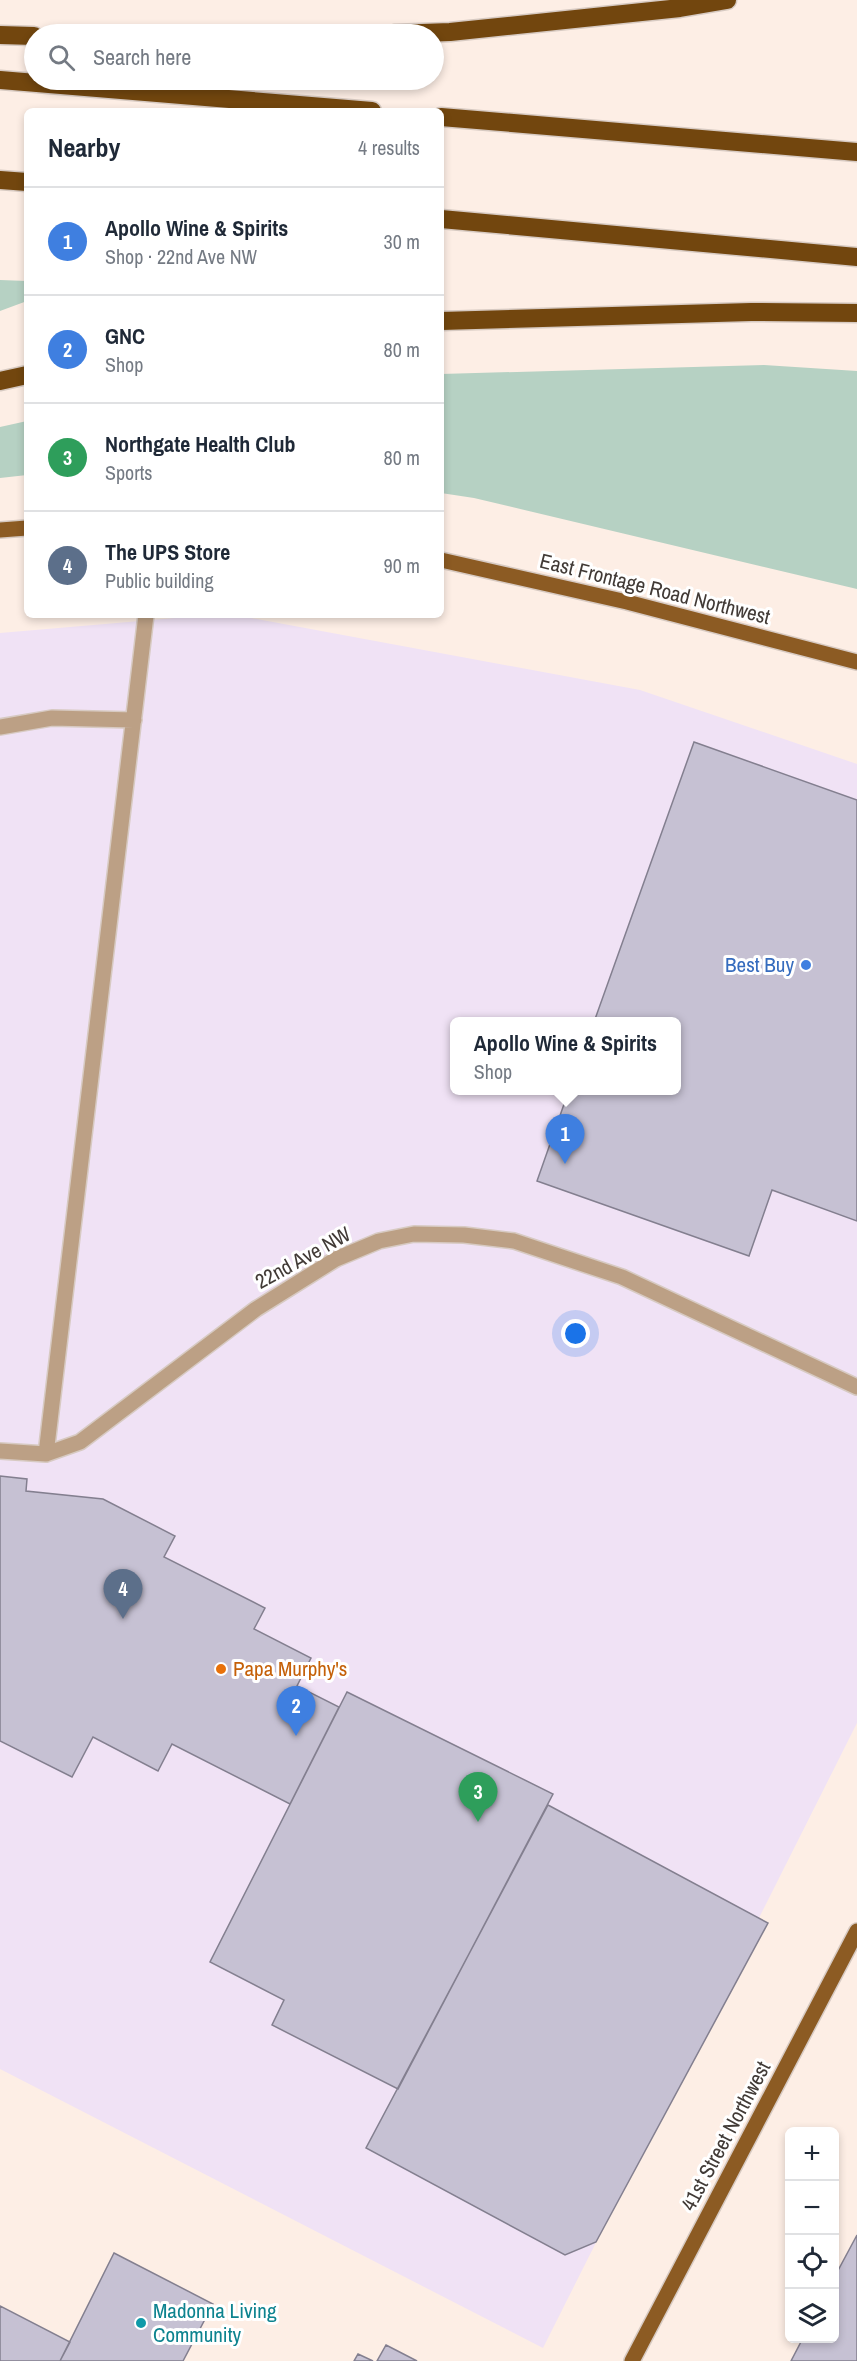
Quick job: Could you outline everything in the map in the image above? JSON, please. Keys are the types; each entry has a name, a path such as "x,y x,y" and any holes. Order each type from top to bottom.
{"highway":[{"path":"444,32 657,11 727,0"},
{"path":"0,35 24,36"},
{"path":"0,80 24,82"},
{"path":"120,90 336,108"},
{"path":"444,117 857,152"},
{"path":"0,180 24,182"},
{"path":"444,219 857,257"},
{"path":"444,321 740,312 857,313"},
{"path":"0,381 24,376"}],"main road":[{"path":"0,530 24,528"},
{"name":"East Frontage Road Northwest","path":"444,561 605,597 857,662"},
{"name":"41st Street Northwest","path":"632,2361 857,1931"}],"street":[{"path":"46,1454 146,618"},
{"path":"0,727 52,718 134,720"},
{"name":"22nd Ave NW","path":"0,1451 46,1454 80,1442 256,1309 336,1259 379,1241 414,1234 514,1241 622,1277 857,1387"}],"shaded area":[{"path":"175,618 251,618 640,690 857,764 857,1723 543,2348 0,2069 0,633"}],"green space":[{"path":"0,280 24,281 24,302 0,311"},
{"path":"764,365 857,371 857,589 474,498 444,493 444,374"},
{"path":"24,422 24,475 0,478 0,427"}],"building":[{"path":"694,742 857,800 857,1221 772,1190 749,1256 537,1181 567,1095 681,1095 681,1017 596,1017"},
{"path":"0,1476 27,1479 26,1491 103,1499 175,1536 164,1557 265,1608 254,1629 311,1658 297,1686 339,1707 290,1804 172,1744 158,1771 93,1737 72,1777 0,1741"},
{"path":"347,1692 553,1794 398,2089 272,2025 284,2000 210,1962"},
{"path":"548,1805 768,1923 596,2242 565,2255 366,2148"},
{"path":"857,2235 857,2361 791,2361 800,2343 839,2343 839,2269"},
{"name":"Madonna Living Community","path":"114,2253 213,2304 183,2361 60,2361"},
{"path":"0,2306 70,2342 60,2361 0,2361"},
{"path":"386,2345 417,2361 377,2361"},
{"path":"358,2354 373,2361 354,2361"}],"place":[{"name":"Best Buy","path":"806,965"},
{"name":"Apollo Wine & Spirits","path":"565,1164"},
{"name":"The UPS Store","path":"123,1619"},
{"name":"Papa Murphy's","path":"221,1669"},
{"name":"GNC","path":"296,1736"},
{"name":"Northgate Health Club","path":"478,1822"},
{"name":"Madonna Living Community","path":"141,2323"}]}
